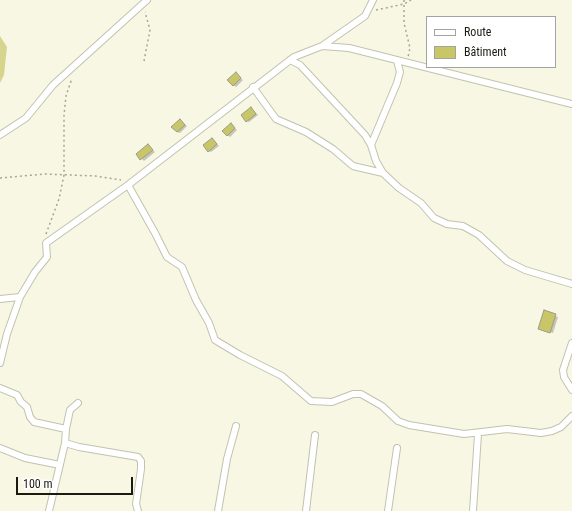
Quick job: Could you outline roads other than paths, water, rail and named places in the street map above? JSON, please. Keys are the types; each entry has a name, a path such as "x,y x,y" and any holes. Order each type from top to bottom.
{"street":[{"path":"322,46 368,12 373,0"},
{"path":"0,136 26,118 53,85 146,1"},
{"path":"0,363 7,334 20,297 35,272 47,257 46,244 128,185 290,60 307,50 322,46 349,48 426,68"},
{"path":"290,60 300,65 365,135 371,146 376,161 383,172 399,188 421,203 439,221 463,226 479,235 507,261 525,270 572,284"},
{"path":"371,146 397,83 400,72 397,61"},
{"path":"426,68 572,104"},
{"path":"254,87 276,119 306,132 333,149 353,166 383,172"},
{"path":"128,185 167,257 182,267 196,300 209,322 215,340 282,376 311,401 332,402 353,394 360,394 382,406 398,421 409,425 464,434 478,434 507,429 541,433 552,431 561,427 572,416"},
{"path":"0,300 20,297"},
{"path":"572,343 563,370 564,377 572,390"},
{"path":"0,387 17,395 21,402 29,410 30,417 34,422 66,429"},
{"path":"49,511 65,443 70,410 78,403"},
{"path":"218,511 227,459 236,426"},
{"path":"306,511 315,434"},
{"path":"473,511 478,434"},
{"path":"65,443 79,448 138,457 140,461 136,504 138,511"},
{"path":"0,448 25,458 60,465"},
{"path":"388,511 397,448"}]}
